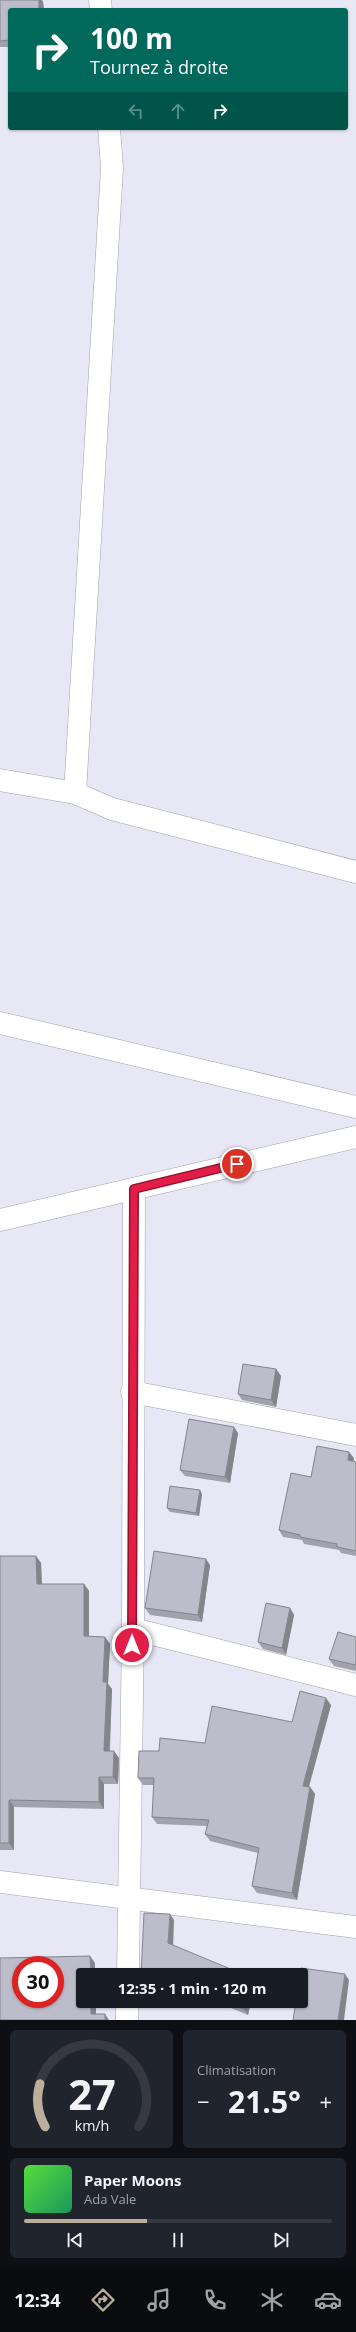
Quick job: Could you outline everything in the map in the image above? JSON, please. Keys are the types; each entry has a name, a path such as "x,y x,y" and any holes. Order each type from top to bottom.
{"street":[{"path":"75,793 112,176 109,130"},
{"path":"0,780 75,793 112,809 356,872"},
{"path":"0,1023 356,1107"},
{"path":"0,1220 356,1137"},
{"path":"128,1968 133,1630 132,1392 134,1189"},
{"path":"132,1392 356,1435"},
{"path":"133,1630 356,1685"},
{"path":"0,1882 356,1927"},
{"path":"127,2008 127,2020"}],"building":[{"path":"0,0 39,0 39,8 8,8 8,40 0,41"},
{"path":"243,1364 276,1369 271,1400 238,1394"},
{"path":"189,1419 234,1427 225,1477 180,1470"},
{"path":"317,1446 349,1452 348,1460 356,1462 356,1551 337,1547 337,1544 300,1537 300,1535 279,1530 291,1473 311,1477"},
{"path":"170,1486 200,1490 196,1513 167,1508"},
{"path":"154,1551 206,1559 198,1615 145,1608"},
{"path":"0,1556 36,1556 37,1584 84,1584 84,1636 105,1637 103,1682 107,1682 104,1751 114,1751 113,1777 99,1777 99,1802 9,1800 9,1843 0,1843"},
{"path":"266,1603 290,1608 282,1648 258,1642"},
{"path":"338,1632 356,1637 356,1665 329,1659"},
{"path":"300,1691 326,1698 303,1786 310,1787 292,1893 252,1886 259,1848 205,1834 209,1820 152,1817 154,1778 138,1778 139,1751 159,1751 160,1738 205,1743 212,1706 292,1722"},
{"path":"144,1913 170,1914 168,1943 228,1968 141,1968"},
{"path":"90,1956 91,1968 76,1968 76,2008 91,2008 91,2014 105,2014 105,2020 0,2020 0,1958 12,1958 12,2008 64,2008 64,1957"},
{"path":"308,1969 345,1974 338,2020 293,2020 295,2008 308,2008"}],"route":[{"path":"132,1645 134,1189 237,1164"}]}
